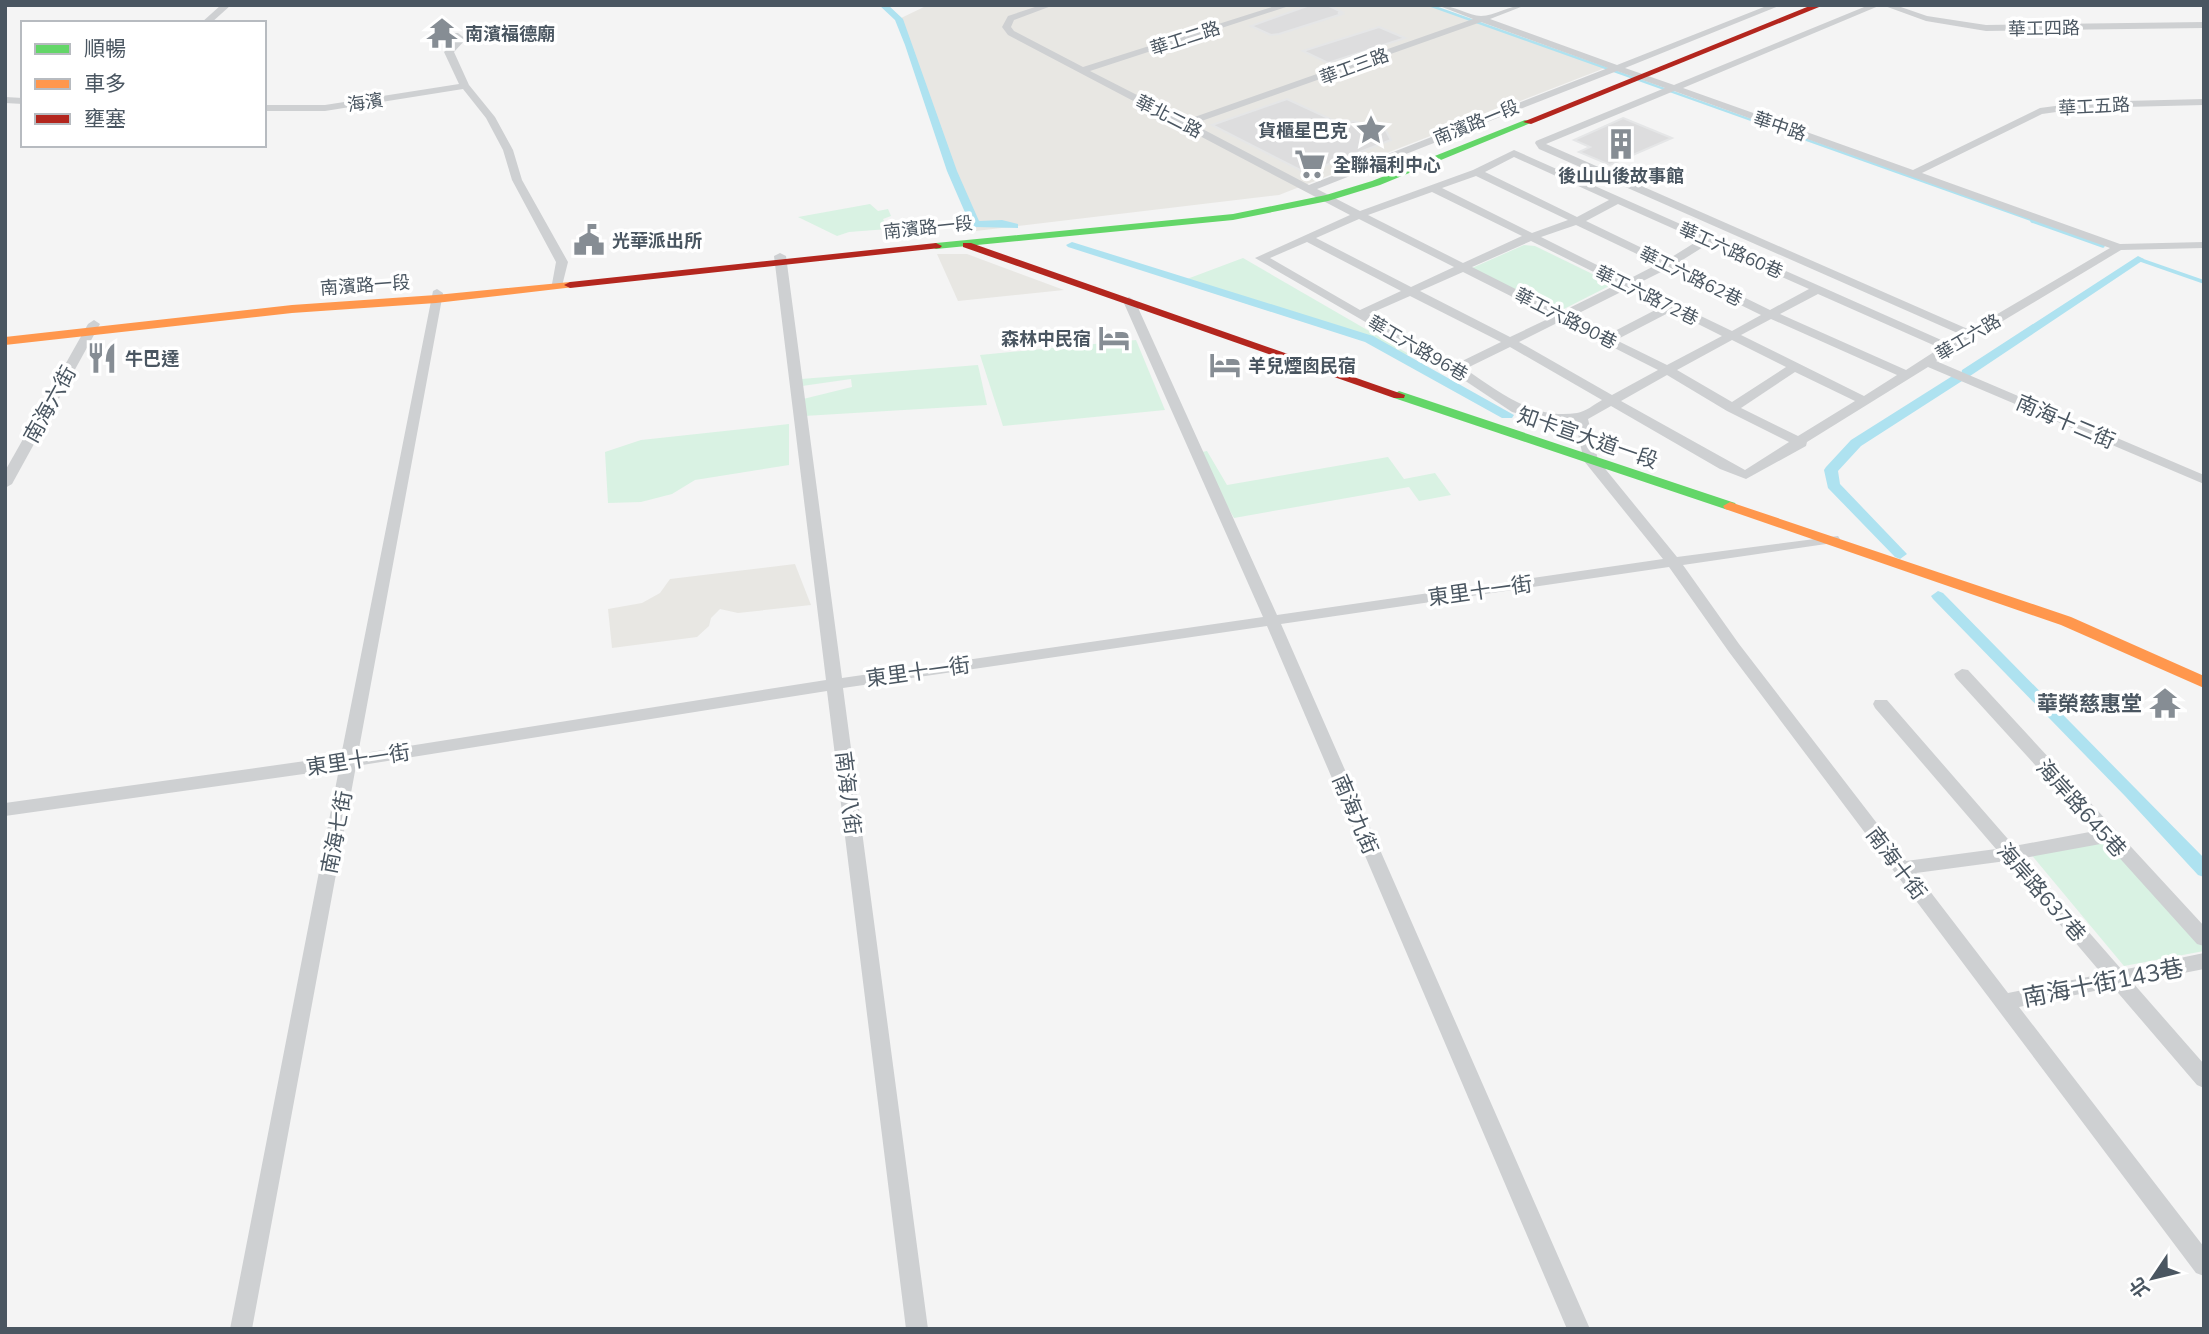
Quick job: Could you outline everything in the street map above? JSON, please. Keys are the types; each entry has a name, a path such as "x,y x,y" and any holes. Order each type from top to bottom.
{"main road":[{"name":"南濱路一段","path":"1635,76 1807,5"},
{"name":"南濱路一段","path":"5,333 436,296 961,240 1233,218 1368,179 1820,5"},
{"name":"知卡宣大道一段","path":"961,240 1591,461 1833,539 2066,621 2204,683"},
{"name":"南濱路一段","path":"5,341 92,327"}],"street":[{"path":"207,21 227,5"},
{"name":"華北二路","path":"1050,5 1011,18 1006,27 1011,33 1082,71 1320,193"},
{"name":"華工二路","path":"1082,71 1288,5"},
{"name":"華中路","path":"1441,5 2119,247"},
{"name":"華工三路","path":"1185,124 1522,5"},
{"path":"1320,193 1614,68 1777,5"},
{"path":"1877,5 1540,143 1543,147 1971,335"},
{"name":"華工四路","path":"1886,5 1926,18 1986,28 2204,25"},
{"path":"455,35 462,39 449,52 466,86 490,117 508,150 517,180 562,262 558,281"},
{"name":"海濱","path":"266,108 325,108 466,86"},
{"name":"華工五路","path":"1915,173 2040,111 2085,105 2204,102"},
{"name":"華工六路60巷","path":"1477,172 1514,153 1949,348"},
{"path":"1307,238 1431,187 1477,172"},
{"name":"華工六路62巷","path":"1477,172 1771,315 1907,375"},
{"name":"華工六路72巷","path":"1431,187 1864,401"},
{"name":"華工六路90巷","path":"1320,193 1670,371 1732,408 1801,443"},
{"path":"1360,314 1530,237 1579,220 1616,200"},
{"path":"1307,238 1508,341 1612,402"},
{"name":"華工六路96巷","path":"1307,238 1261,258 1456,369 1517,408 1542,416 1581,417"},
{"path":"1456,369 1668,264 1707,240"},
{"name":"華工六路","path":"1612,402 1725,467 1746,475 1949,348 2119,247 2204,245"},
{"name":"南海八街","path":"780,259 917,1329"},
{"path":"1591,461 1581,417 1818,289"},
{"name":"南海七街","path":"241,1329 436,296"},
{"name":"南海九街","path":"1129,301 1272,620 1579,1329"},
{"path":"1608,339 1675,306"},
{"name":"南海六街","path":"5,484 92,327"},
{"name":"南海十二街","path":"1927,362 2204,480"},
{"path":"1732,408 1794,367"},
{"name":"南海十街","path":"1591,461 1673,562 1901,868 2204,1265"},
{"name":"東里十一街","path":"5,810 350,761 835,684 1833,539"},
{"name":"海岸路645巷","path":"1962,674 2106,836 2204,939"},
{"name":"海岸路637巷","path":"1881,704 2204,1079"},
{"path":"1901,868 1967,861 2106,836"},
{"name":"南海十街143巷","path":"2003,1002 2204,961"}],"shaded area":[{"path":"928,5 1429,5 1605,68 1279,195 976,231 897,20"},
{"path":"937,254 967,254 1064,290 958,301"},
{"path":"795,564 811,605 738,613 720,609 711,618 709,626 697,637 612,648 608,609 642,603 660,593 670,579"}],"green space":[{"path":"870,204 878,211 888,209 891,216 883,219 888,229 849,232 837,236 798,217"},
{"path":"1524,245 1535,246 1613,284 1558,312 1472,268"},
{"path":"1243,258 1414,357 1179,282"},
{"path":"1136,340 1165,410 1003,426 980,355"},
{"path":"978,365 987,405 804,416 803,399 852,387 851,379 802,386 801,379"},
{"path":"789,424 789,465 695,480 672,494 641,502 608,503 605,452 641,440"},
{"path":"1207,451 1227,485 1388,457 1404,479 1435,473 1451,495 1419,501 1409,487 1234,518 1197,453"},
{"path":"2115,839 2204,939 2204,951 2124,966 2030,853"}],"building":[{"path":"1310,5 1327,5 1342,14 1279,34 1271,35 1251,26"},
{"path":"1379,27 1405,38 1328,63 1303,51"},
{"path":"1287,99 1343,125 1353,121 1385,129 1391,140 1306,173 1212,125"},
{"name":"後山山後故事館","path":"1623,118 1672,138 1610,165 1579,152 1590,147 1574,140"}],"waterway":[{"path":"883,5 899,19 910,45 952,171 975,224 1002,223 1014,226"},
{"path":"1429,5 2037,222"},
{"path":"2032,221 2103,246"},
{"path":"1072,245 1369,339 1507,415"},
{"path":"2138,259 2204,282"},
{"path":"1966,373 2138,259"},
{"path":"1900,554 1833,485 1831,470 1856,443 1958,378"},
{"path":"1938,596 2204,870"}],"traffic: fast":[{"path":"936,246 1233,217 1328,198 1376,183 1528,122"},
{"path":"1399,395 1730,506"}],"traffic: slow":[{"path":"5,341 292,309 436,299 570,285"},
{"path":"1730,506 2066,621 2204,683"}],"traffic: jam":[{"path":"1528,122 1820,5"},
{"path":"967,245 1399,395"},
{"path":"570,285 936,246"}],"place":[{"name":"南濱福德廟","path":"442,33"},
{"name":"貨櫃星巴克","path":"1371,130"},
{"name":"後山山後故事館","path":"1621,144"},
{"name":"全聯福利中心","path":"1310,164"},
{"name":"光華派出所","path":"589,240"},
{"name":"森林中民宿","path":"1114,338"},
{"name":"牛巴達","path":"102,358"},
{"name":"羊兒煙囪民宿","path":"1225,365"},
{"name":"華榮慈惠堂","path":"2165,703"}]}
